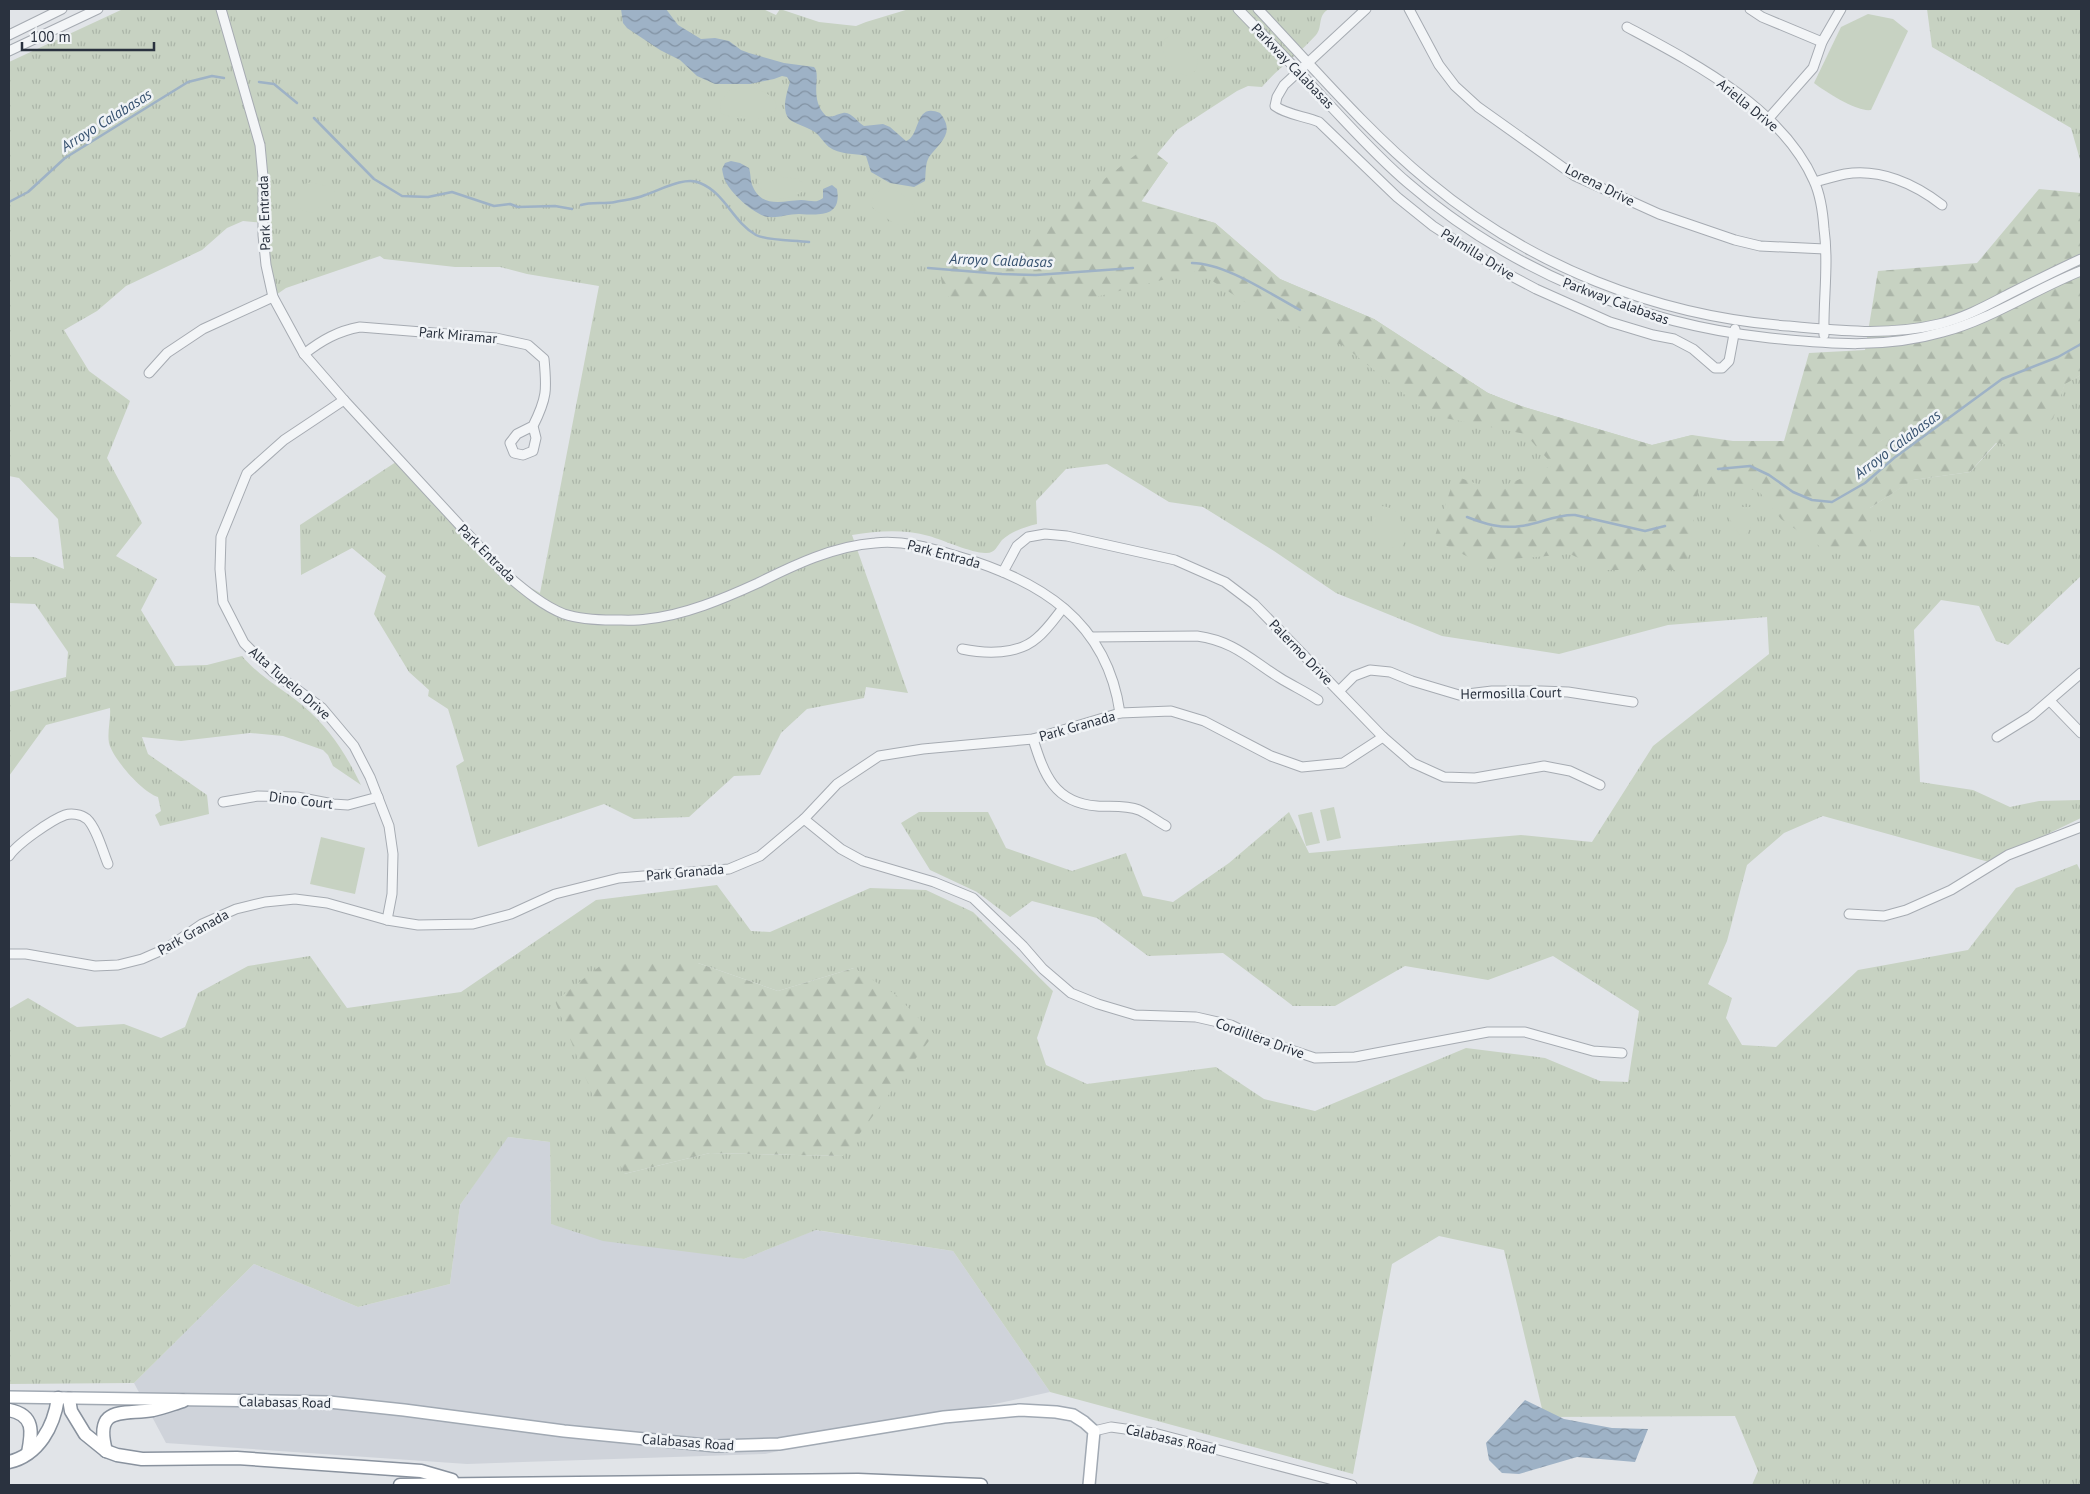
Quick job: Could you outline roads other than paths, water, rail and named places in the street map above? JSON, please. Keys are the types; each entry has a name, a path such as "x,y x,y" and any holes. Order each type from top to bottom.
{"highway":[{"path":"64,1398 85,1434 106,1451 124,1456 142,1459 237,1458 421,1471 463,1484"},
{"path":"9,1462 28,1453 46,1434 64,1398"},
{"path":"106,1451 103,1429 105,1422 110,1416 123,1411 153,1410 183,1401"},
{"path":"9,1410 22,1414 26,1418 31,1436 28,1453"},
{"path":"400,1485 858,1480 980,1485"}],"main road":[{"name":"Calabasas Road","path":"9,1398 321,1402 362,1405 564,1431 716,1446 779,1444 944,1417 1012,1411 1056,1412 1073,1415 1094,1431"},
{"path":"1089,1485 1094,1431"}],"street":[{"path":"9,35 62,9"},
{"path":"9,51 98,9"},
{"name":"Park Entrada","path":"221,9 260,145 263,235 266,265 273,297 304,354 502,571 532,596 564,614 600,620 645,620 668,616 742,590 793,566 831,552 875,542 908,543 981,563 1021,579 1043,592 1063,608 1083,625 1100,650 1111,672 1117,692 1120,713"},
{"name":"Parkway Calabasas","path":"1238,9 1369,146 1407,182 1440,209 1513,257 1558,280 1612,302 1672,321 1734,334 1824,343 1858,345 1891,342 1945,332 1984,317 2081,271"},
{"name":"Parkway Calabasas","path":"1258,9 1308,63 1428,182 1492,228 1548,260 1611,288 1648,301 1737,321 1824,330 1902,331 1941,324 1975,311 2081,259"},
{"name":"Palmilla Drive","path":"1366,9 1284,85 1277,97 1275,106 1281,111 1319,122 1397,198 1434,226 1502,271 1536,290 1610,322 1653,335 1674,339 1693,349 1715,368 1722,368 1729,361 1734,334"},
{"name":"Lorena Drive","path":"1409,9 1440,66 1455,86 1478,107 1575,176 1659,214 1734,240 1760,246 1825,249"},
{"path":"1750,9 1762,17 1822,42"},
{"path":"1769,118 1813,68 1822,42 1840,9"},
{"name":"Ariella Drive","path":"1626,27 1725,84 1769,118 1799,152 1814,182 1824,229 1824,343"},
{"path":"1814,182 1847,174 1886,176 1917,187 1942,205"},
{"path":"149,373 167,353 203,329 273,297"},
{"path":"1734,334 1737,321"},
{"name":"Park Miramar","path":"304,354 320,341 342,330 360,328 496,338 528,345 544,359 547,390 541,411 533,426"},
{"name":"Alta Tupelo Drive","path":"344,400 284,440 246,473 221,537 220,569 224,602 244,643 273,672 322,708 354,746 378,797 389,826 393,854 392,894 386,920"},
{"name":"Palermo Drive","path":"1003,572 1017,546 1028,537 1045,534 1067,536 1175,560 1225,582 1254,604 1382,737 1413,763 1444,777 1475,778 1544,766 1570,771 1600,785"},
{"path":"962,649 981,653 1020,649 1037,638 1063,608"},
{"path":"1091,637 1197,636 1210,638 1234,646 1280,678 1318,700"},
{"name":"Hermosilla Court","path":"1339,691 1354,676 1370,670 1390,672 1412,681 1459,695 1492,691 1568,692 1633,702"},
{"path":"1997,737 2050,702 2081,673"},
{"path":"2050,702 2081,733"},
{"name":"Park Granada","path":"9,954 26,954 95,966 118,964 142,959 167,948 202,924 236,909 295,899 326,902 386,920 418,925 473,924 511,914 554,894 619,878 729,869 760,856 804,819 837,784 879,756 924,749 1033,739 1120,713 1171,712 1204,721 1271,756 1302,767 1343,763 1382,737"},
{"path":"1033,739 1048,779 1066,796 1094,806 1139,810 1166,826"},
{"name":"Dino Court","path":"223,802 258,796 297,797 348,805 378,797"},
{"path":"9,856 27,838 65,815 77,814 86,819 92,828 108,864"},
{"name":"Cordillera Drive","path":"804,819 842,849 864,861 934,882 973,898 1023,946 1043,969 1071,993 1098,1004 1135,1015 1196,1017 1232,1025 1264,1041 1315,1058 1355,1057 1488,1032 1525,1032 1593,1051 1622,1053"},
{"path":"1849,914 1884,916 1906,910 1951,890 2008,855 2081,827"},
{"name":"Calabasas Road","path":"1094,1431 1111,1427 1154,1433 1352,1485"}],"water":[{"path":"621,9 666,9 678,25 701,39 715,38 729,41 741,50 749,53 784,63 814,67 817,76 816,95 821,109 826,116 831,117 846,113 852,115 864,126 883,124 890,127 906,141 911,138 919,121 926,112 940,113 947,126 945,137 929,157 925,181 914,187 890,183 871,172 866,156 833,150 815,132 789,119 785,111 785,101 790,82 787,77 782,76 750,84 715,84 697,76 680,60 660,50 627,28 623,23"},
{"path":"731,161 749,168 753,187 757,194 767,201 818,201 823,198 823,189 832,185 837,189 838,198 836,205 827,213 814,215 795,214 768,217 757,213 734,194 726,182 722,169 725,163"},
{"path":"1525,1400 1564,1419 1612,1428 1648,1429 1635,1462 1577,1457 1519,1474 1502,1473 1489,1460 1486,1443"}],"waterway":[{"name":"Arroyo Calabasas","path":"9,202 28,192 65,158 188,82 212,76 224,78"},
{"name":"Arroyo Calabasas","path":"259,82 274,84 297,103"},
{"name":"Arroyo Calabasas","path":"314,118 374,179 402,196 428,197 452,192 494,206 510,204 518,207 555,206 572,209"},
{"name":"Arroyo Calabasas","path":"581,205 611,203 630,199 680,182 694,181 709,188 723,200 741,223 756,235 774,239 809,242"},
{"path":"1192,263 1205,264 1233,274 1300,310"},
{"name":"Arroyo Calabasas","path":"928,268 1036,275 1133,268"},
{"name":"Arroyo Calabasas","path":"1718,469 1750,466 1769,475 1793,492 1812,500 1832,502 1865,483 1894,458 2002,379 2058,357 2081,344"},
{"name":"Arroyo Calabasas","path":"1467,517 1487,524 1507,527 1528,525 1568,515 1645,531 1665,526"}]}
